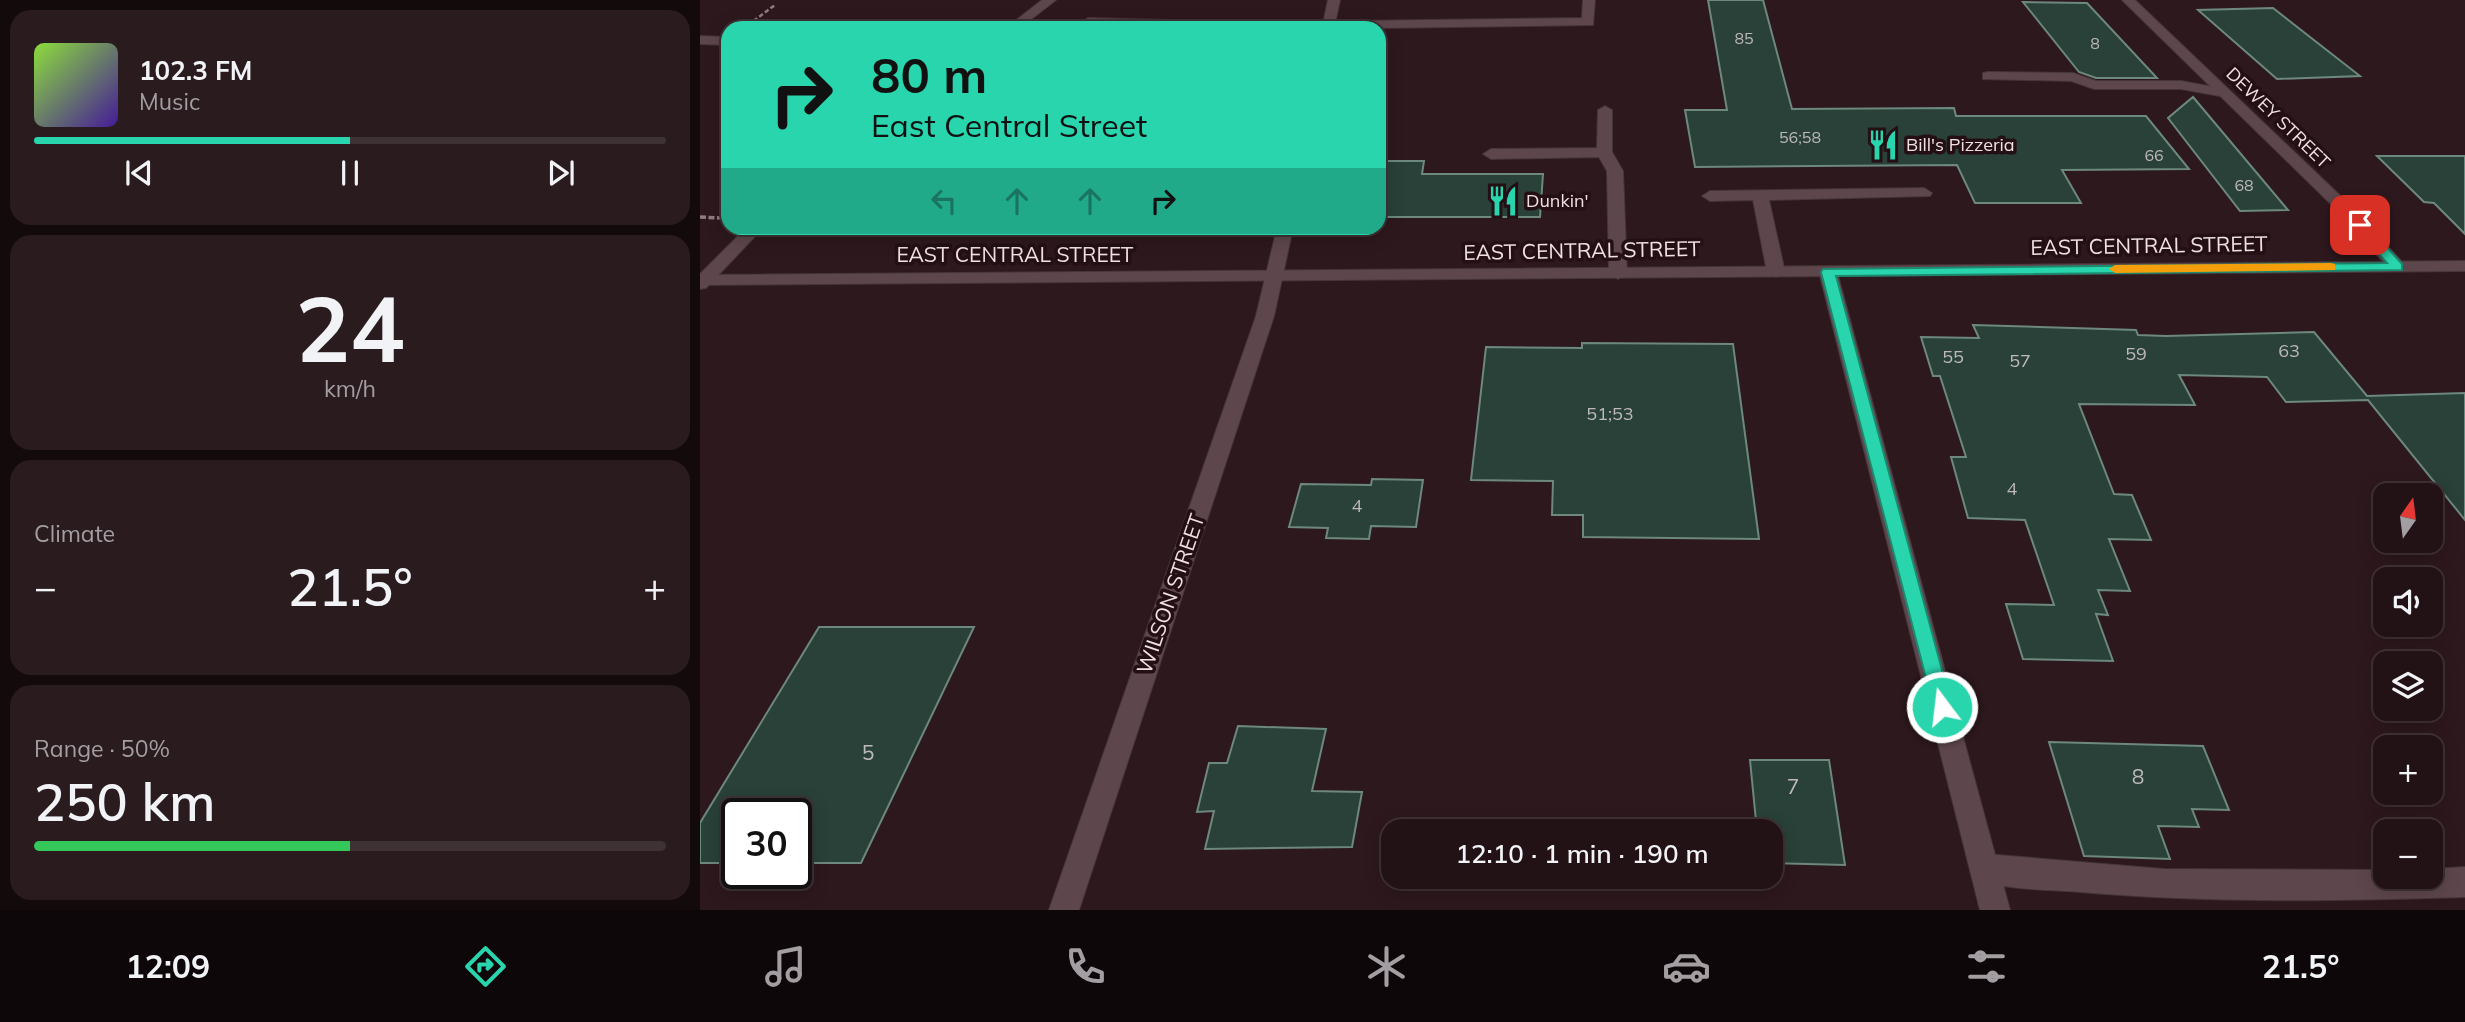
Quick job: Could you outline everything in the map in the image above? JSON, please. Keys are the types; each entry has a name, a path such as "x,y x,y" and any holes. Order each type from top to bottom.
{"street":[{"path":"1022,21 1050,0"},
{"path":"1329,21 1334,0"},
{"path":"1386,25 1588,22 1589,0"},
{"name":"DEWEY STREET","path":"2128,0 2348,212 2397,267"},
{"path":"700,40 721,41"},
{"path":"1988,76 2073,77 2094,85 2181,85 2225,93"},
{"path":"1605,110 1604,152 1615,171 1618,274"},
{"path":"1491,154 1604,152"},
{"path":"1710,196 1924,192"},
{"path":"1760,195 1776,272"},
{"path":"701,281 747,235"},
{"name":"WILSON STREET","path":"1064,910 1261,329 1284,235"},
{"name":"EAST CENTRAL STREET","path":"701,281 2465,266"},
{"path":"1828,272 1996,910"},
{"path":"1985,869 2068,878 2176,883 2310,886 2465,882"}],"path":[{"path":"753,21 775,5"},
{"path":"700,217 721,218"}],"building":[{"path":"1708,0 1763,0 1792,109 1954,108 1956,116 2146,116 2189,169 2062,170 2081,203 1975,203 1957,165 1695,167 1685,110 1727,110"},
{"path":"2023,2 2087,3 2157,78 2096,78 2079,72"},
{"path":"2273,8 2360,76 2277,79 2198,10"},
{"path":"2193,97 2288,210 2240,211 2168,118"},
{"path":"2377,156 2465,156 2465,234 2434,203 2424,202"},
{"path":"1386,161 1424,161 1422,174 1543,174 1540,217 1386,217"},
{"path":"1973,325 2136,330 2138,335 2166,336 2314,332 2367,396 2465,393 2465,520 2443,493 2443,483 2435,483 2368,400 2286,402 2267,377 2179,375 2195,405 2079,404 2114,494 2132,495 2151,540 2109,539 2130,591 2098,590 2108,615 2096,614 2113,661 2023,659 2006,604 2054,605 2025,520 1968,518 1951,457 1966,457 1940,376 1933,376 1921,337 1979,338"},
{"path":"1582,343 1733,344 1759,539 1583,537 1583,515 1552,515 1553,481 1471,480 1486,347 1582,348"},
{"path":"1372,479 1423,480 1416,527 1371,526 1369,539 1326,538 1328,528 1289,527 1301,484 1371,485"},
{"path":"819,627 974,627 861,863 812,863 812,798 721,798 721,863 700,863 700,823"},
{"path":"1238,726 1326,729 1312,791 1362,792 1352,847 1205,849 1214,811 1197,812 1209,763 1227,763"},
{"path":"2049,742 2203,746 2229,810 2192,809 2199,827 2158,826 2170,859 2084,856"},
{"path":"1750,760 1829,760 1845,865 1783,863 1783,819 1756,819"}],"slow traffic":[{"path":"2115,269 2331,267"}],"place":[{"name":"Bill's Pizzeria","path":"1883,145"},
{"name":"Dunkin'","path":"1503,201"}],"route":[{"path":"1942,707 1828,272 2397,267 2360,225"}]}
